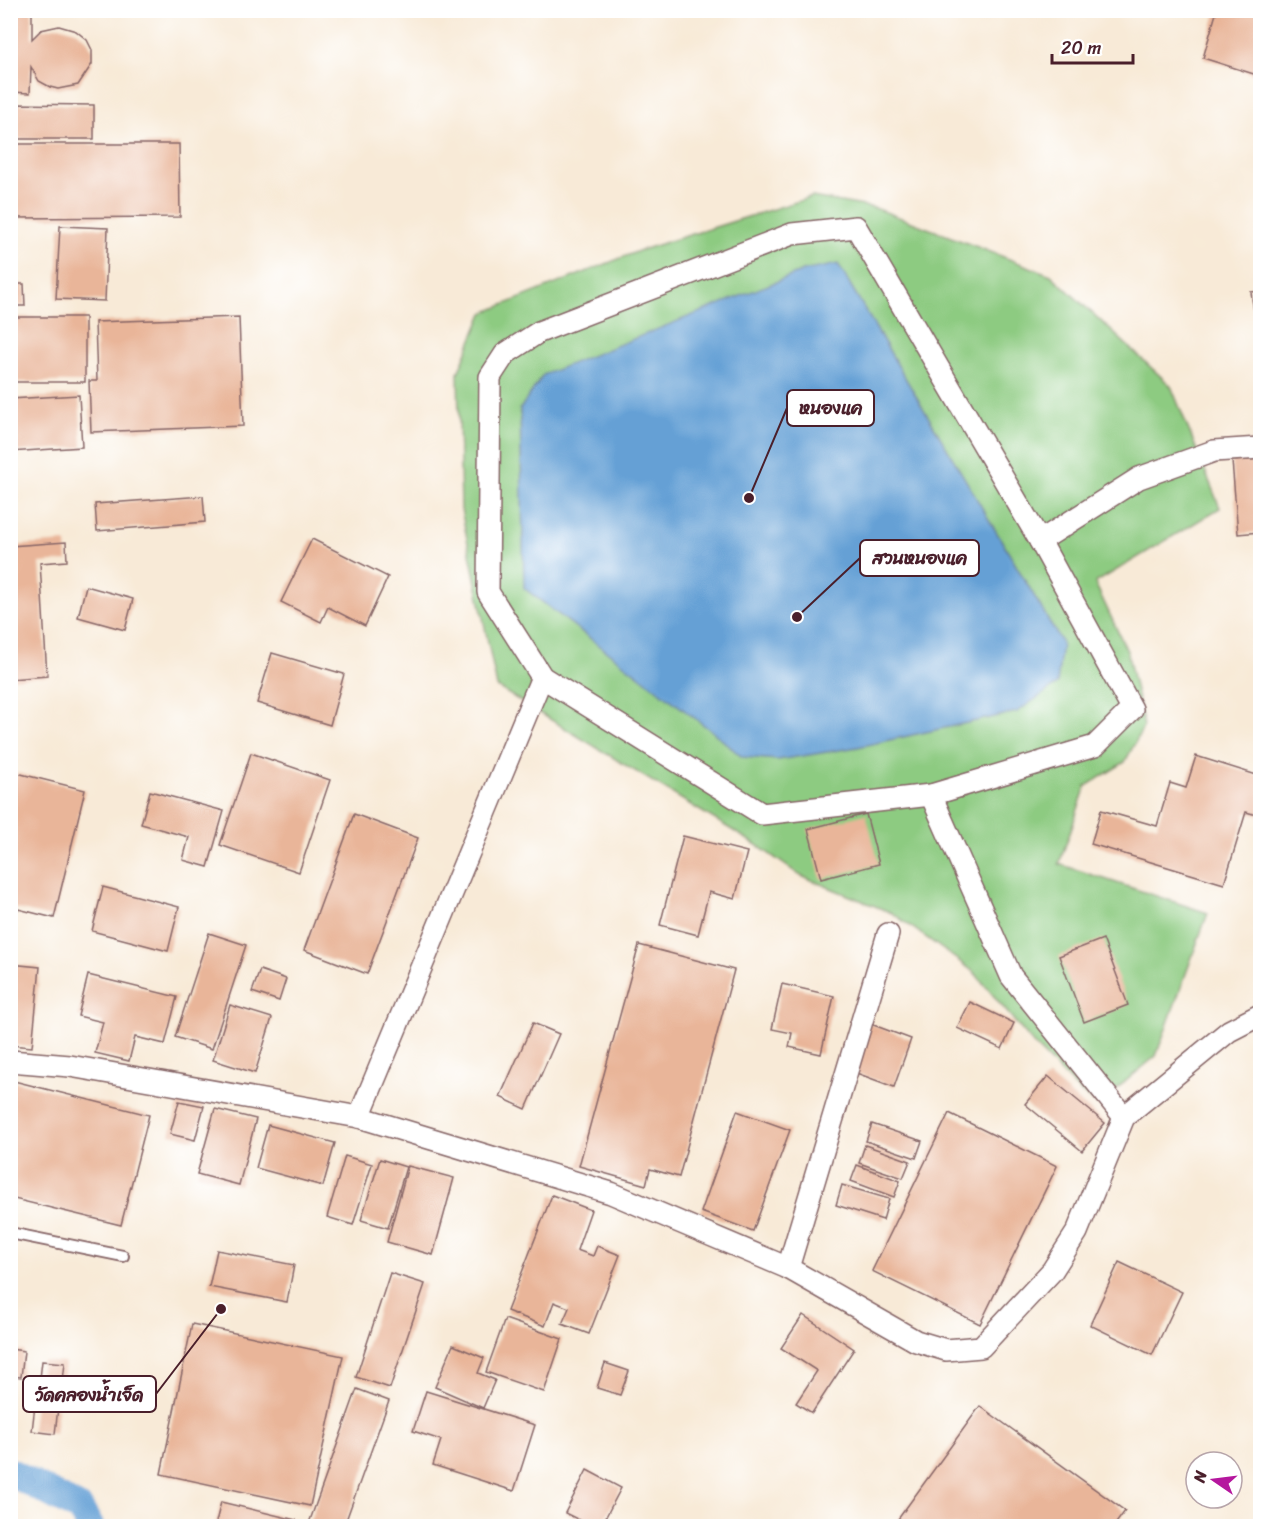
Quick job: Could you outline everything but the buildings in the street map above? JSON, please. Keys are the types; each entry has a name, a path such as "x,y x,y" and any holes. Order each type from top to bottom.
{"street":[{"path":"856,227 1040,541 1132,709 1095,746 931,795 762,814 542,677 488,592 490,377 505,354 539,333 792,234 856,227"},
{"path":"1040,541 1139,478 1214,451 1260,448"},
{"path":"360,1117 542,677"},
{"path":"931,795 1011,976 1124,1117"},
{"path":"788,1268 888,934"},
{"path":"10,1061 70,1066 360,1117 611,1193 788,1268 916,1341 946,1350 981,1347 1052,1271 1077,1232 1124,1117 1228,1031 1260,1015"}],"lane":[{"path":"10,1233 123,1256"}],"green space":[{"path":"812,197 875,208 1051,275 1171,386 1220,508 1095,583 1127,651 1144,726 1125,762 1086,786 1059,864 1208,913 1156,1056 1098,1104 1080,1092 1035,1046 974,972 892,913 801,876 755,844 497,687 461,509 458,373 483,313 641,250"}],"water":[{"path":"838,264 1062,643 1057,684 1017,712 858,747 778,760 742,757 713,732 524,588 520,409 543,375 803,271"}],"waterway":[{"path":"10,1472 80,1509 90,1526"}],"place":[{"name":"หนองแค","path":"749,498"},
{"name":"สวนหนองแค","path":"797,617"},
{"name":"วัดคลองน้ำเจ็ด","path":"221,1309"}]}
